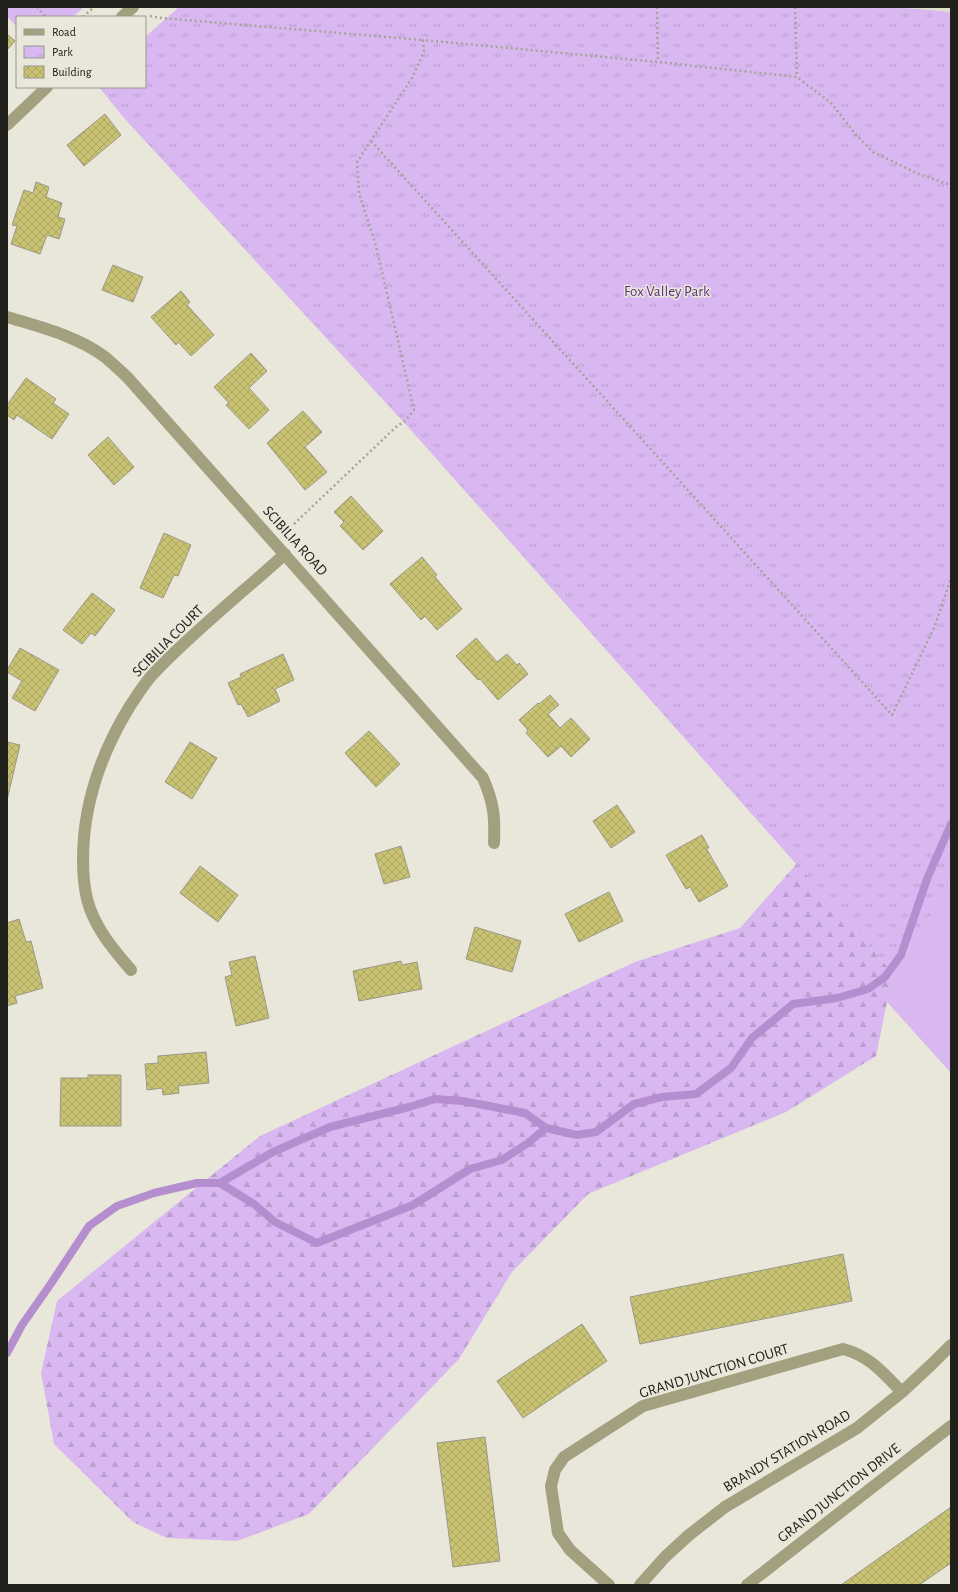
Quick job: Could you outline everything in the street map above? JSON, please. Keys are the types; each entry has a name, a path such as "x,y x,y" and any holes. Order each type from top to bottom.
{"street":[{"path":"123,16 133,7"},
{"path":"7,124 46,88"},
{"name":"SCIBILIA ROAD","path":"7,317 47,329 81,343 105,357 128,378 483,778 492,798 495,821 494,843"},
{"name":"SCIBILIA COURT","path":"131,970 110,945 94,918 87,898 84,872 85,822 96,774 115,730 140,690 187,641 285,554"},
{"name":"BRANDY STATION ROAD","path":"640,1585 670,1552 725,1507 857,1428 902,1392 951,1345"},
{"name":"GRAND JUNCTION COURT","path":"609,1585 570,1550 558,1532 552,1486 556,1470 564,1457 643,1406 843,1349 857,1353 876,1366 902,1392"},
{"name":"GRAND JUNCTION DRIVE","path":"747,1585 951,1426"}],"path":[{"path":"37,7 45,16"},
{"path":"84,16 94,7"},
{"path":"657,7 658,62"},
{"path":"795,7 797,76"},
{"path":"161,18 422,40 797,76 832,104 856,135 873,152 921,175 951,185"},
{"path":"294,524 396,427 405,421 414,410 376,246 359,193 357,162 412,78 424,52 422,40"},
{"path":"371,141 892,715 935,626 951,578"}],"shaded area":[{"path":"892,7 951,7 951,13 941,11"}],"green space":[{"path":"7,7 84,7 74,16 16,16 16,26 7,16"},
{"name":"Fox Valley Park","path":"179,7 892,7 951,13 951,884 893,973 409,428 124,118 100,88 146,88 146,36"},
{"path":"800,860 862,938 893,973 876,1056 786,1112 588,1194 512,1272 459,1359 309,1514 237,1541 167,1538 133,1522 54,1444 41,1373 57,1301 260,1136 635,962 740,928"},
{"path":"951,884 951,1073 887,1002 893,973"}],"building":[{"path":"7,34 15,41 7,50"},
{"path":"105,114 121,135 84,166 67,145"},
{"path":"36,182 49,187 46,197 62,203 58,217 65,219 59,239 47,235 40,254 11,244 17,226 12,225 24,190 33,193"},
{"path":"113,265 143,277 133,302 102,290"},
{"path":"181,291 190,302 187,305 214,335 191,356 178,342 176,345 151,317"},
{"path":"251,353 267,371 249,388 269,410 249,429 226,405 229,403 214,387"},
{"path":"26,378 56,399 53,403 69,414 52,439 17,415 14,420 7,415 7,405"},
{"path":"303,411 322,432 305,447 327,472 305,490 267,443"},
{"path":"108,437 134,467 114,485 88,455"},
{"path":"351,496 383,531 363,550 340,526 344,522 334,512"},
{"path":"164,533 191,545 178,576 174,575 163,598 140,588"},
{"path":"422,557 437,575 435,577 462,609 437,630 425,616 421,620 390,584"},
{"path":"92,593 115,610 95,636 91,633 82,644 63,630"},
{"path":"476,638 497,662 507,654 517,665 519,663 528,674 498,700 480,679 478,680 456,656"},
{"path":"20,648 59,670 35,711 12,698 22,681 7,672 7,670"},
{"path":"283,654 294,680 275,689 280,701 248,717 241,704 238,705 228,683 241,677 240,674"},
{"path":"550,695 559,705 548,714 560,728 571,718 590,739 571,757 561,746 548,757 526,733 528,730 519,720 538,703 539,704"},
{"path":"369,731 400,764 376,787 345,753"},
{"path":"7,742 20,745 7,800"},
{"path":"190,742 217,758 192,799 165,782"},
{"path":"617,805 635,832 611,848 593,821"},
{"path":"702,835 709,848 706,848 728,886 699,902 690,887 686,889 666,855"},
{"path":"401,846 410,877 384,884 375,854"},
{"path":"200,866 238,895 218,922 180,893"},
{"path":"609,892 623,921 579,942 565,914"},
{"path":"19,919 26,942 31,941 43,988 15,996 17,1003 7,1006 7,923"},
{"path":"475,927 521,941 512,972 466,959"},
{"path":"255,956 269,1018 236,1026 225,977 232,975 229,962"},
{"path":"401,961 402,965 417,962 422,989 359,1001 353,971"},
{"path":"206,1052 209,1083 178,1086 179,1093 163,1095 162,1088 147,1090 145,1064 158,1063 158,1056"},
{"path":"88,1075 121,1075 121,1126 60,1126 61,1078 88,1078"},
{"path":"843,1254 852,1301 640,1344 630,1297"},
{"path":"582,1324 607,1361 523,1418 497,1381"},
{"path":"485,1437 500,1561 453,1567 437,1443"},
{"path":"951,1507 951,1563 919,1585 841,1585"}],"waterway":[{"path":"7,1353 22,1325 89,1226 117,1206 154,1193 197,1183 220,1183 273,1152 330,1127 435,1099 463,1101 525,1113 546,1128 577,1135 596,1132 634,1104 662,1097 696,1094 731,1068 752,1038 793,1004 837,998 868,989 885,977 901,955 927,879 951,824"},
{"path":"220,1183 254,1204 275,1222 317,1243 413,1205 470,1169 502,1160 528,1143 546,1128"}]}
